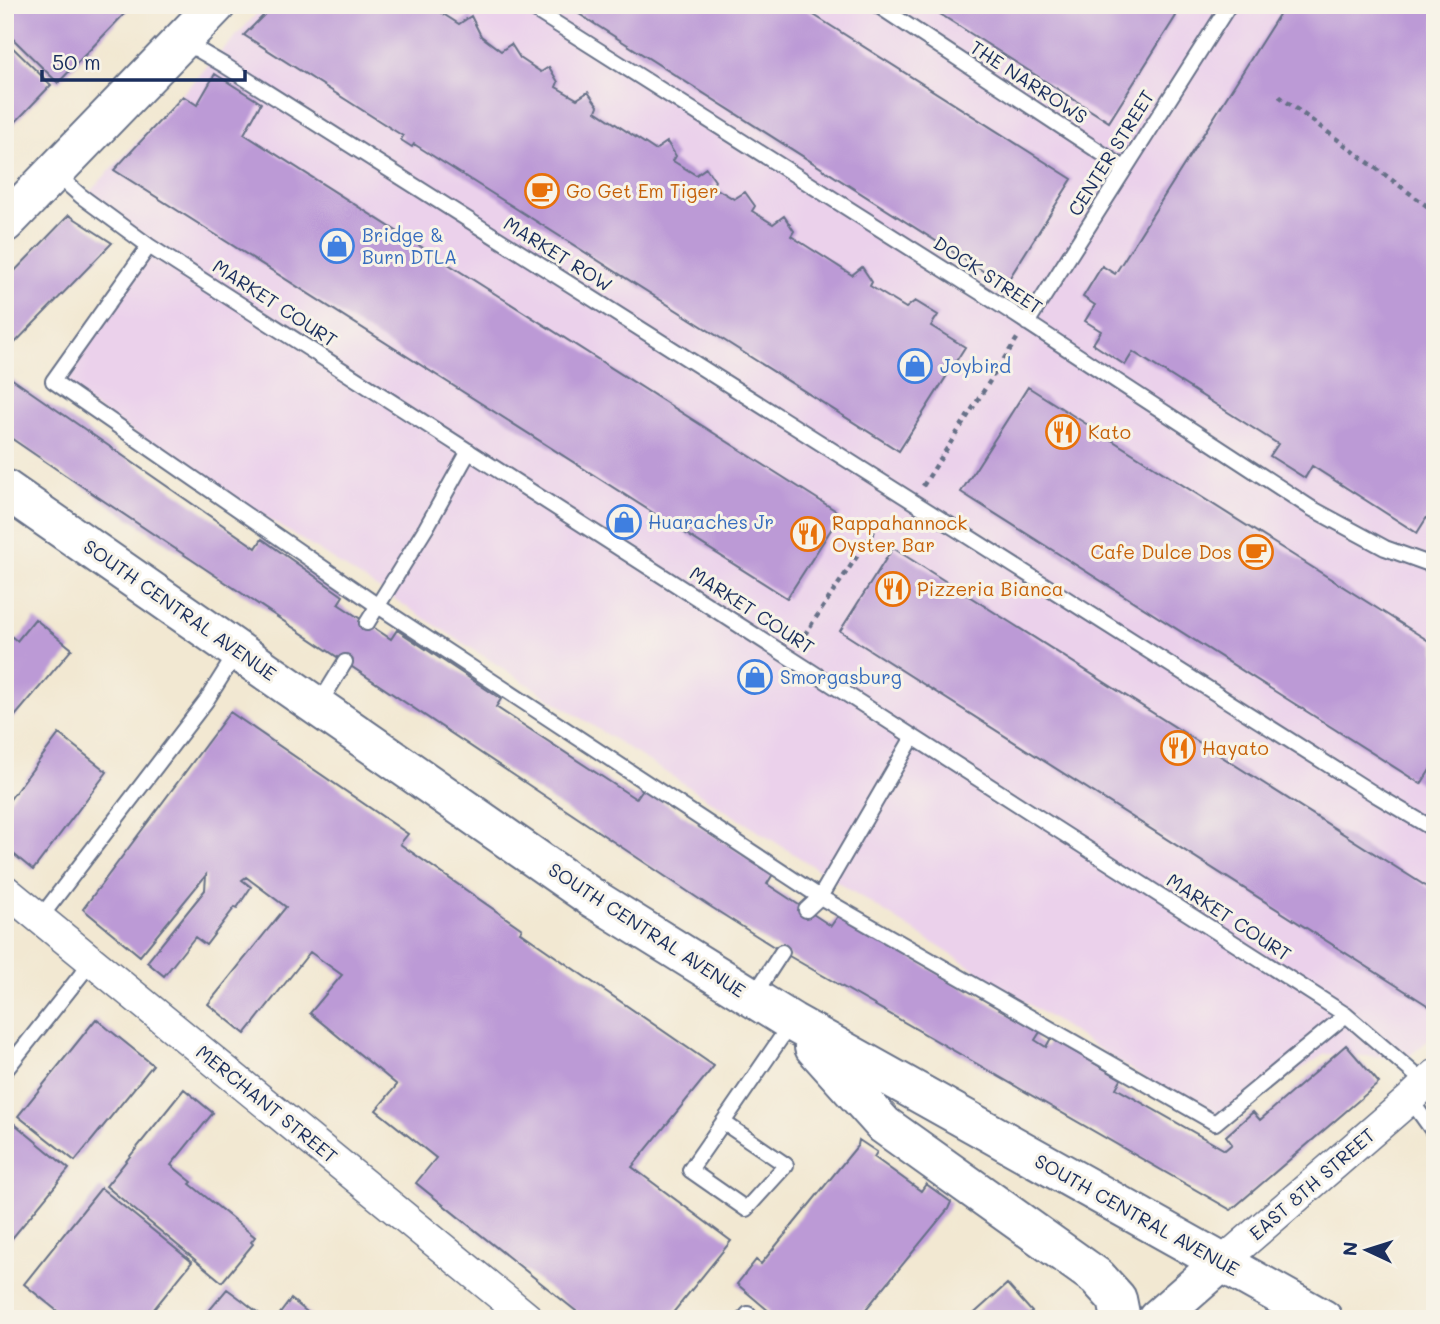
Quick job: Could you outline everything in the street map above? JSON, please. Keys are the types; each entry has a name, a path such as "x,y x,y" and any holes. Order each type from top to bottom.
{"main road":[{"path":"5,223 216,5"},
{"name":"SOUTH CENTRAL AVENUE","path":"5,489 591,897 792,1022 1323,1319"},
{"path":"792,1022 884,1125 1097,1276 1117,1299 1121,1319"},
{"name":"EAST 8TH STREET","path":"1157,1319 1222,1263"}],"street":[{"name":"MERCHANT STREET","path":"5,890 528,1319"},
{"name":"EAST 8TH STREET","path":"1222,1263 1423,1086"}],"lane":[{"name":"DOCK STREET","path":"527,5 1027,323 1311,508 1385,548 1435,566"},
{"name":"THE NARROWS","path":"877,5 1124,168"},
{"name":"CENTER STREET","path":"1027,323 1229,5"},
{"name":"MARKET ROW","path":"182,41 248,80 1376,796 1435,830"},
{"name":"MARKET COURT","path":"55,173 81,196 149,246 1346,1016 1423,1086 1435,1134"},
{"path":"149,246 53,381 378,606 820,897 1215,1123 1346,1016"},
{"path":"367,623 426,528 469,451"},
{"path":"40,918 206,701 238,651"},
{"path":"318,706 345,662"},
{"path":"807,910 820,897 913,737"},
{"path":"752,998 782,952"},
{"path":"5,1070 92,961"},
{"path":"723,1122 786,1165 746,1209 690,1170 723,1122 792,1022"}],"path":[{"path":"1279,96 1435,212"},
{"path":"922,487 1027,323"},
{"path":"789,657 878,525 902,519"}],"shaded area":[{"path":"265,5 1435,5 1435,1035 1407,1058 1325,1054 1215,1123 53,381 154,241 85,197"}],"building":[{"path":"5,5 120,5 127,11 58,83 5,31"},
{"path":"274,5 429,5 459,24 471,16 481,36 501,51 511,44 520,58 541,72 549,67 558,82 556,87 577,99 588,92 598,106 596,111 655,150 667,142 676,156 673,161 696,175 706,168 715,181 712,186 734,199 745,192 755,206 752,211 773,224 784,216 794,231 791,236 852,275 862,267 872,282 870,286 906,308 915,301 938,315 931,326 965,347 899,451 414,144 412,147 401,140 403,136 244,35"},
{"path":"565,5 798,5 1072,179 1005,285"},
{"path":"926,5 1160,5 1176,16 1109,122"},
{"path":"1285,5 1435,5 1435,518 1429,514 1417,533 1312,466 1305,478 1270,456 1278,444 1133,352 1125,365 1093,344 1101,331 1085,321 1095,305 1083,297 1102,266 1115,274"},
{"path":"5,40 51,85 5,133"},
{"path":"215,74 261,103 244,134 841,514 787,598 114,170 183,96 197,105"},
{"path":"69,215 112,243 5,353 5,281"},
{"path":"5,374 256,548 262,539 343,596 338,604 391,639 397,630 501,699 496,707 636,799 643,789 773,874 767,884 831,926 838,916 1040,1032 1035,1040 1046,1047 1051,1038 1121,1079 1116,1088 1225,1150 1232,1144 1226,1136 1253,1112 1260,1120 1346,1045 1379,1083 1231,1210 782,952 62,473 5,434"},
{"path":"1028,387 1435,645 1435,762 1421,784 961,492"},
{"path":"893,548 1435,892 1435,1010 840,631"},
{"path":"35,619 72,649 5,728 5,631 17,641"},
{"path":"230,712 408,834 400,844 522,929 520,932 714,1066 632,1167 731,1241 668,1319 586,1319 416,1183 436,1158 376,1110 397,1085 310,1013 342,975 310,952 245,1034 208,1004 286,907 246,877 242,880 251,887 237,908 235,907 206,945 195,937 164,976 147,962 205,890 206,875 140,956 83,909"},
{"path":"59,734 107,772 33,870 5,847 5,806"},
{"path":"96,1019 153,1065 75,1161 18,1116"},
{"path":"184,1089 213,1113 171,1165 255,1237 251,1242 253,1244 222,1282 106,1186"},
{"path":"5,1116 69,1169 5,1247"},
{"path":"859,1140 877,1152 874,1157 921,1191 926,1184 951,1202 948,1209 858,1319 764,1319 770,1312 737,1284 756,1260 761,1264 858,1145"},
{"path":"101,1188 192,1262 146,1319 67,1319 24,1284"},
{"path":"1007,1284 1032,1312 1024,1319 968,1319"},
{"path":"227,1289 242,1300 266,1319 202,1319"},
{"path":"291,1299 316,1319 276,1319"}],"place":[{"name":"Go Get Em Tiger","path":"542,191"},
{"name":"Bridge & Burn DTLA","path":"337,246"},
{"name":"Joybird","path":"915,366"},
{"name":"Kato","path":"1063,432"},
{"name":"Huaraches Jr","path":"624,522"},
{"name":"Rappahannock Oyster Bar","path":"808,534"},
{"name":"Cafe Dulce Dos","path":"1256,552"},
{"name":"Pizzeria Bianca","path":"893,589"},
{"name":"Smorgasburg","path":"755,677"},
{"name":"Hayato","path":"1178,748"}]}
